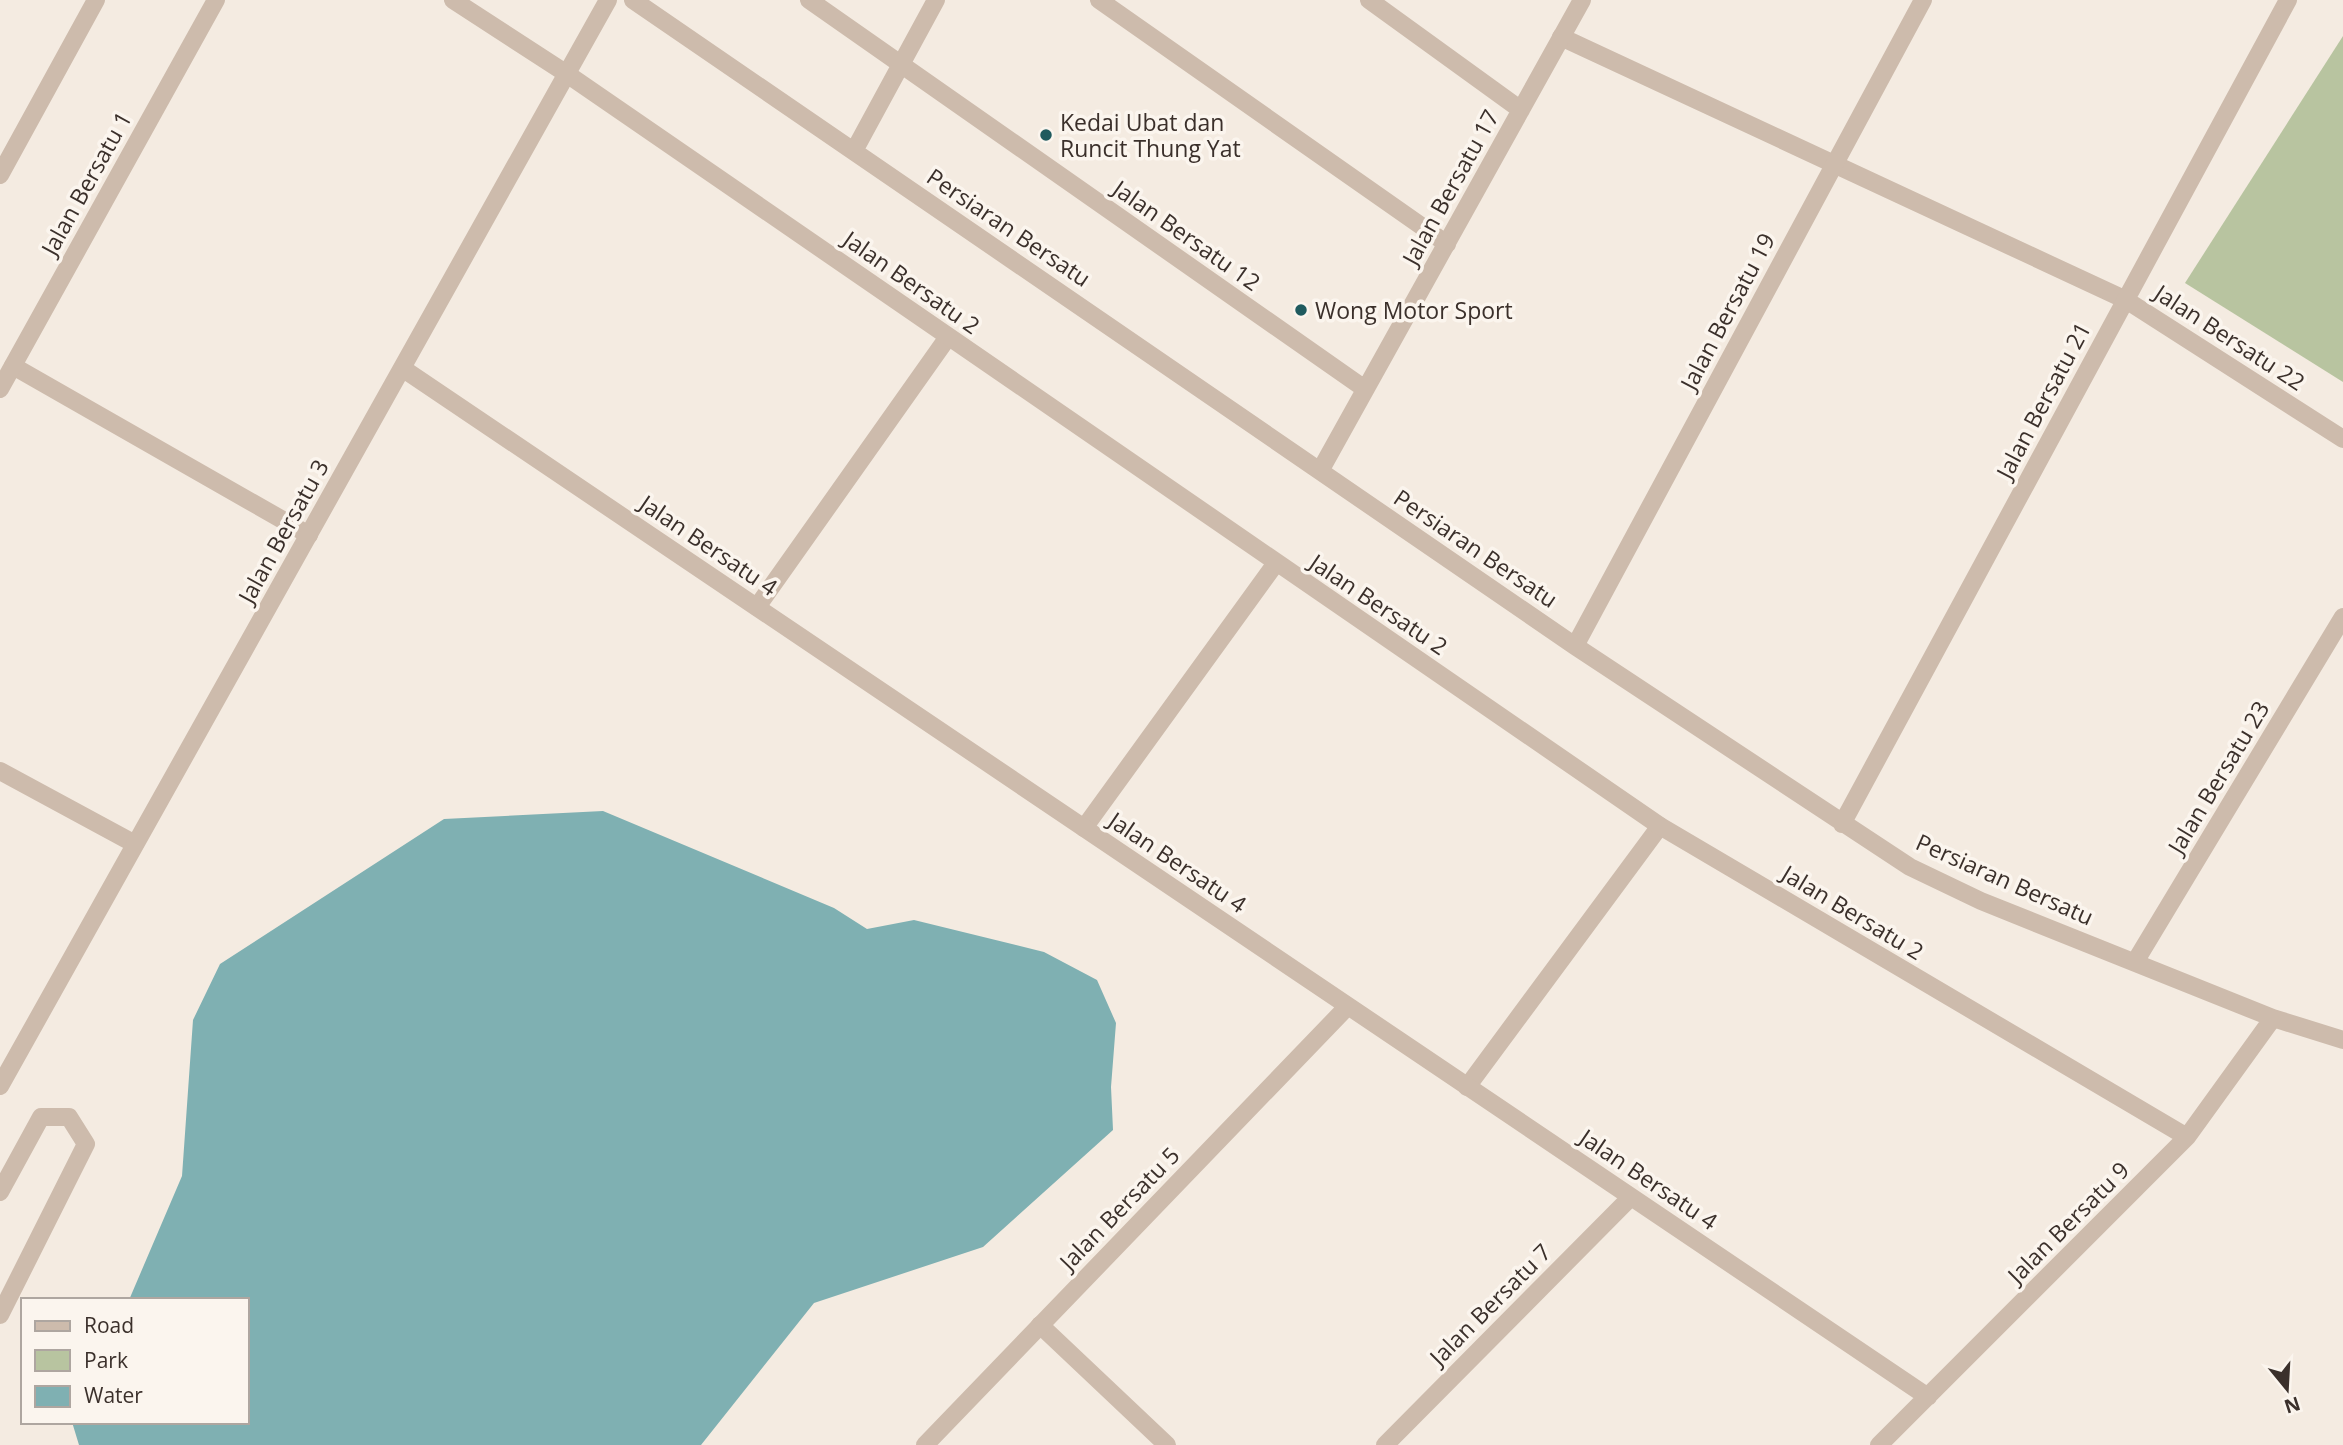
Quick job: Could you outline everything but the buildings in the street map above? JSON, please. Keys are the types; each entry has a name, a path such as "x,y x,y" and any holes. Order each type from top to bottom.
{"street":[{"path":"0,175 96,0"},
{"name":"Jalan Bersatu 1","path":"0,389 216,0"},
{"path":"453,0 567,74"},
{"name":"Jalan Bersatu 3","path":"0,1086 608,0"},
{"name":"Persiaran Bersatu","path":"634,0 1575,646 1910,867 1982,901 2273,1018 2343,1040"},
{"name":"Jalan Bersatu 12","path":"809,0 1365,389"},
{"path":"854,151 936,0"},
{"path":"1100,0 1447,244"},
{"path":"1369,0 1521,110"},
{"name":"Jalan Bersatu 17","path":"1320,471 1582,0"},
{"name":"Jalan Bersatu 19","path":"1575,646 1923,0"},
{"name":"Jalan Bersatu 21","path":"1842,824 2288,0"},
{"name":"Jalan Bersatu 22","path":"1562,37 2126,300 2343,439"},
{"name":"Jalan Bersatu 2","path":"567,74 1660,826 2187,1137"},
{"path":"757,607 948,337"},
{"path":"13,366 309,535"},
{"name":"Jalan Bersatu 4","path":"402,368 1927,1397"},
{"path":"1084,828 1276,563"},
{"name":"Jalan Bersatu 23","path":"2135,962 2343,617"},
{"path":"0,771 135,844"},
{"path":"1467,1087 1660,826"},
{"name":"Jalan Bersatu 5","path":"925,1445 1348,1006"},
{"name":"Jalan Bersatu 9","path":"1880,1445 2187,1137 2273,1018"},
{"path":"0,1192 41,1118 69,1117 86,1144 0,1315"},
{"name":"Jalan Bersatu 7","path":"1385,1445 1631,1197"},
{"path":"1040,1325 1167,1445"}],"green space":[{"path":"2343,36 2343,382 2185,283"}],"water":[{"path":"603,811 834,908 867,929 914,920 1044,952 1097,980 1116,1023 1111,1087 1113,1130 983,1247 814,1303 701,1445 79,1445 73,1424 248,1424 248,1298 130,1298 182,1176 193,1020 220,964 444,819"}],"place":[{"name":"Kedai Ubat dan Runcit Thung Yat","path":"1046,135"},
{"name":"Wong Motor Sport","path":"1301,310"}]}
